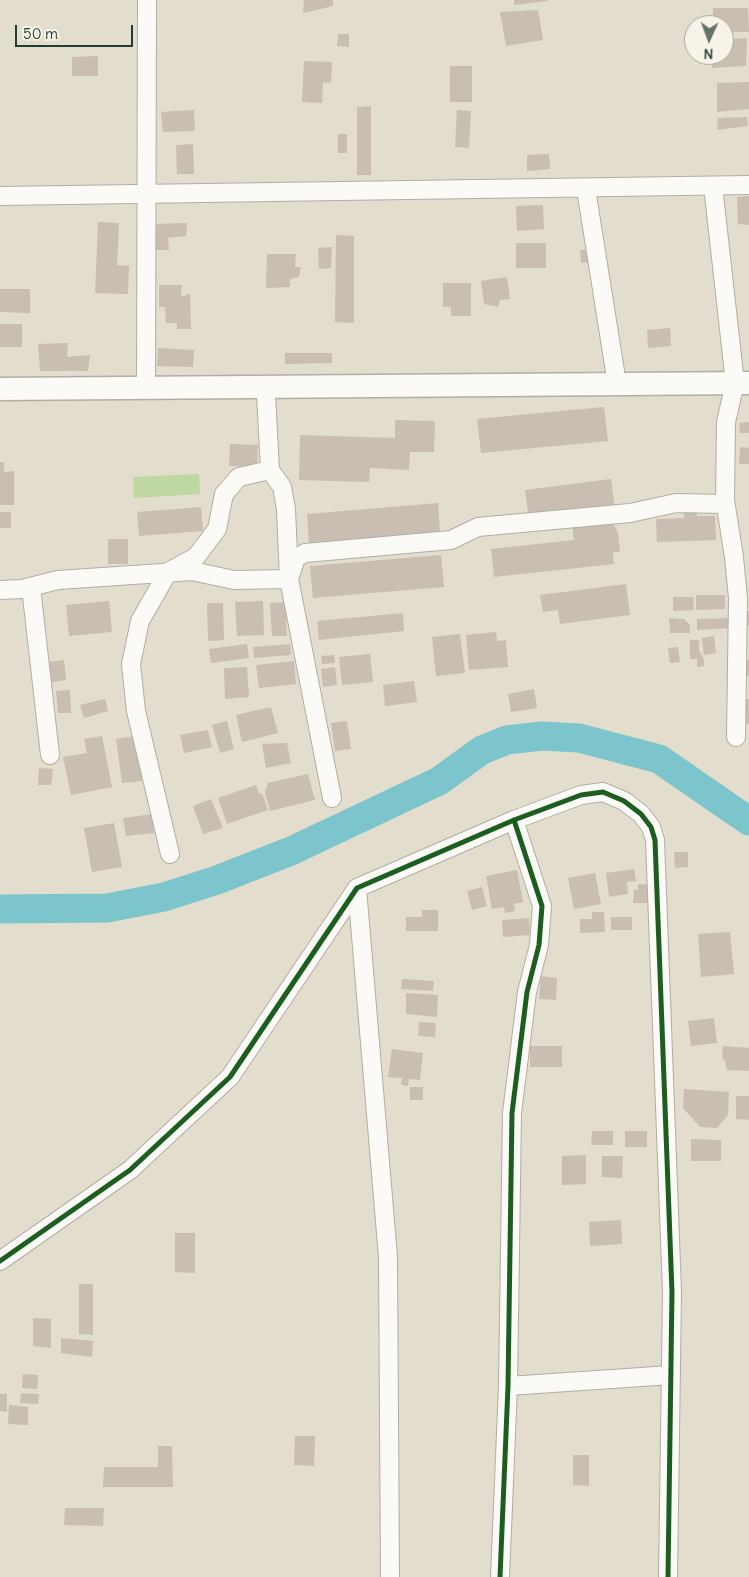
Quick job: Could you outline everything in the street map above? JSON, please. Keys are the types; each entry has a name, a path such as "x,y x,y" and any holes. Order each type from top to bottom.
{"street":[{"path":"146,388 147,0"},
{"path":"0,196 586,189 749,185"},
{"path":"713,186 742,383 726,422 725,504 734,558 738,598 736,737"},
{"path":"586,189 618,384"},
{"path":"0,389 742,383"},
{"path":"266,395 270,470 282,487 286,509 289,579 332,798"},
{"path":"170,854 136,711 132,664 140,621 168,572 196,558 217,529 224,494 239,477 270,470"},
{"path":"289,579 296,558 305,553 337,552 451,540 478,527 630,513 676,503 725,504"},
{"path":"0,590 31,587 58,580 192,571 234,580 289,579"},
{"path":"31,587 50,755"},
{"path":"0,1261 130,1170 230,1077 357,888 514,820 581,795 603,792 624,800 651,827 655,840 672,1282 668,1577"},
{"path":"500,1577 508,1386 512,1113 527,992 539,945 542,906 514,820"},
{"path":"357,888 388,1257 390,1577"},
{"path":"508,1386 671,1375"}],"green space":[{"path":"199,474 200,494 134,498 133,477"}],"building":[{"path":"304,0 333,0 333,6 303,13"},
{"path":"514,0 548,0 548,1 514,5"},
{"path":"713,8 748,8 749,32 734,32 734,15 713,15"},
{"path":"538,10 543,40 506,46 500,12"},
{"path":"338,34 349,34 349,47 337,46"},
{"path":"747,38 746,66 712,68 712,65 734,65 734,39"},
{"path":"98,56 98,76 72,76 72,57"},
{"path":"304,61 332,62 331,83 323,82 322,103 302,102"},
{"path":"450,66 472,66 472,102 450,102"},
{"path":"749,82 749,109 717,112 717,83"},
{"path":"371,106 371,175 357,175 357,107"},
{"path":"194,110 195,131 163,132 161,112"},
{"path":"457,110 471,111 469,148 455,147"},
{"path":"747,117 748,126 717,130 718,118"},
{"path":"338,134 347,134 347,153 338,153"},
{"path":"193,144 194,174 177,174 176,145"},
{"path":"549,154 550,169 527,171 527,155"},
{"path":"749,196 749,225 738,224 737,197"},
{"path":"543,205 544,229 517,231 516,206"},
{"path":"98,222 119,223 117,265 129,266 128,294 95,293"},
{"path":"187,223 186,236 168,238 169,250 155,250 154,224"},
{"path":"336,235 354,236 354,323 335,322"},
{"path":"516,243 546,243 546,268 516,268"},
{"path":"332,247 331,268 319,269 318,248"},
{"path":"589,249 591,262 581,263 580,250"},
{"path":"267,254 296,254 295,267 301,267 299,277 290,279 290,287 266,288"},
{"path":"507,277 510,299 500,300 498,307 484,304 481,281"},
{"path":"443,283 471,283 471,316 451,316 451,307 443,307"},
{"path":"159,285 182,285 181,297 190,294 191,329 177,329 177,323 166,323 165,307 159,307"},
{"path":"0,289 30,289 30,313 0,312"},
{"path":"0,324 22,324 22,347 0,347"},
{"path":"670,328 671,346 648,348 647,330"},
{"path":"68,343 67,357 90,355 88,371 40,371 38,344"},
{"path":"158,348 194,350 193,367 157,366"},
{"path":"285,353 332,353 332,363 285,364"},
{"path":"604,407 608,441 481,453 477,419"},
{"path":"395,420 435,421 434,452 410,452 409,470 370,468 369,482 299,480 300,435 395,438"},
{"path":"749,422 749,433 740,433 739,423"},
{"path":"230,444 258,445 257,467 229,466"},
{"path":"740,447 749,448 749,464 739,464"},
{"path":"0,462 4,462 4,472 14,471 14,505 0,505"},
{"path":"611,479 615,510 529,520 525,490"},
{"path":"438,503 440,533 309,544 307,514"},
{"path":"201,507 203,531 139,536 137,512"},
{"path":"697,510 697,516 715,516 716,540 657,542 656,519 684,518 684,511"},
{"path":"0,512 11,512 11,528 0,528"},
{"path":"600,521 614,525 618,533 620,552 613,552 614,564 494,577 491,549 574,540 572,524"},
{"path":"108,539 128,539 128,564 108,564"},
{"path":"441,555 444,587 313,598 310,566"},
{"path":"626,584 630,615 560,624 558,610 543,612 540,595"},
{"path":"696,595 725,595 725,609 696,610"},
{"path":"673,597 693,597 694,610 673,611"},
{"path":"109,601 112,632 69,636 66,605"},
{"path":"263,601 264,635 237,636 235,602"},
{"path":"285,602 287,636 272,636 270,603"},
{"path":"207,603 223,603 224,640 208,641"},
{"path":"746,611 749,611 749,626 746,626"},
{"path":"403,613 404,631 319,640 317,621"},
{"path":"669,618 684,619 690,625 690,633 670,633"},
{"path":"732,618 732,628 697,630 697,619"},
{"path":"496,632 497,641 506,640 508,667 469,670 466,635"},
{"path":"460,634 465,673 436,676 432,637"},
{"path":"714,636 716,653 704,655 702,638"},
{"path":"690,640 699,640 699,651 704,659 704,666 697,667 697,659 690,659"},
{"path":"247,644 249,658 211,663 209,649"},
{"path":"290,644 291,655 254,658 253,647"},
{"path":"678,647 680,662 670,663 668,648"},
{"path":"370,654 373,682 342,685 339,657"},
{"path":"334,655 335,663 322,664 321,656"},
{"path":"64,660 66,680 52,682 49,662"},
{"path":"744,660 749,660 749,676 744,676"},
{"path":"294,661 296,684 259,688 256,665"},
{"path":"247,667 249,697 225,699 224,668"},
{"path":"335,667 337,685 323,687 321,669"},
{"path":"414,681 417,702 385,706 383,685"},
{"path":"534,689 537,708 511,712 508,694"},
{"path":"70,690 71,713 58,713 56,691"},
{"path":"105,699 108,711 84,718 80,705"},
{"path":"744,699 749,699 749,724 744,723"},
{"path":"271,707 278,733 242,742 236,715"},
{"path":"227,721 234,749 220,753 212,725"},
{"path":"347,721 351,749 335,751 331,723"},
{"path":"208,730 212,747 184,753 180,735"},
{"path":"102,736 112,787 71,795 63,757 87,753 84,739"},
{"path":"136,736 142,781 122,783 116,739"},
{"path":"287,743 291,763 266,768 262,744"},
{"path":"39,768 53,769 51,785 38,785"},
{"path":"308,774 315,800 270,811 265,792 268,783"},
{"path":"256,785 259,794 262,793 268,810 227,824 218,798"},
{"path":"211,799 223,828 203,834 193,806"},
{"path":"152,814 154,833 126,836 123,818"},
{"path":"114,823 122,867 92,872 84,828"},
{"path":"674,852 688,852 688,867 675,868"},
{"path":"634,869 636,881 627,882 628,894 609,897 606,873"},
{"path":"517,870 523,902 514,904 515,911 505,913 504,907 492,909 486,876"},
{"path":"595,873 601,904 574,909 568,878"},
{"path":"638,884 653,885 652,903 633,903 634,889 638,890"},
{"path":"482,887 487,906 472,910 467,891"},
{"path":"422,910 438,910 438,931 406,931 406,917 422,917"},
{"path":"592,912 604,912 605,932 580,933 580,919 592,919"},
{"path":"611,917 632,917 632,930 611,930"},
{"path":"529,918 530,935 503,937 502,920"},
{"path":"730,932 734,974 701,977 698,934"},
{"path":"541,976 557,978 556,1000 539,999"},
{"path":"402,979 434,981 433,991 401,989"},
{"path":"406,993 438,995 437,1017 406,1014"},
{"path":"714,1018 717,1043 691,1046 688,1021"},
{"path":"419,1022 436,1023 435,1037 418,1036"},
{"path":"530,1046 562,1046 562,1067 530,1067"},
{"path":"723,1046 749,1048 749,1071 727,1070 725,1061 722,1058"},
{"path":"392,1049 423,1053 420,1080 409,1079 408,1086 401,1085 402,1078 388,1077"},
{"path":"410,1087 423,1087 423,1100 410,1100"},
{"path":"684,1089 729,1092 728,1115 717,1128 700,1127 683,1108"},
{"path":"736,1096 749,1096 749,1120 736,1119"},
{"path":"592,1131 613,1131 613,1145 591,1145"},
{"path":"625,1131 647,1131 647,1147 625,1147"},
{"path":"691,1139 721,1140 721,1161 691,1161"},
{"path":"586,1155 586,1184 562,1185 562,1156"},
{"path":"602,1156 623,1156 622,1178 602,1177"},
{"path":"621,1220 622,1244 590,1246 589,1222"},
{"path":"175,1233 195,1233 195,1273 175,1272"},
{"path":"79,1284 93,1284 93,1335 79,1334"},
{"path":"33,1318 51,1319 51,1348 33,1346"},
{"path":"61,1338 93,1341 92,1357 61,1353"},
{"path":"23,1374 38,1375 37,1389 22,1388"},
{"path":"21,1393 39,1394 38,1404 20,1403"},
{"path":"0,1394 7,1394 7,1412 0,1411"},
{"path":"9,1405 28,1407 28,1425 8,1424"},
{"path":"295,1436 315,1436 314,1466 294,1465"},
{"path":"158,1446 172,1446 173,1487 103,1487 104,1467 158,1467"},
{"path":"573,1455 589,1455 589,1486 573,1485"},
{"path":"65,1508 104,1508 103,1526 64,1525"}],"waterway":[{"path":"0,909 107,908 164,897 217,880 291,851 439,781 482,750 507,740 542,736 579,738 659,759 749,821"}],"cycle path":[{"path":"0,1261 130,1170 230,1077 357,888 514,820 581,795 603,792 624,801 641,814 651,827 655,840 672,1292 668,1577"},
{"path":"500,1577 508,1386 512,1113 527,992 539,945 542,906 514,820"}]}
